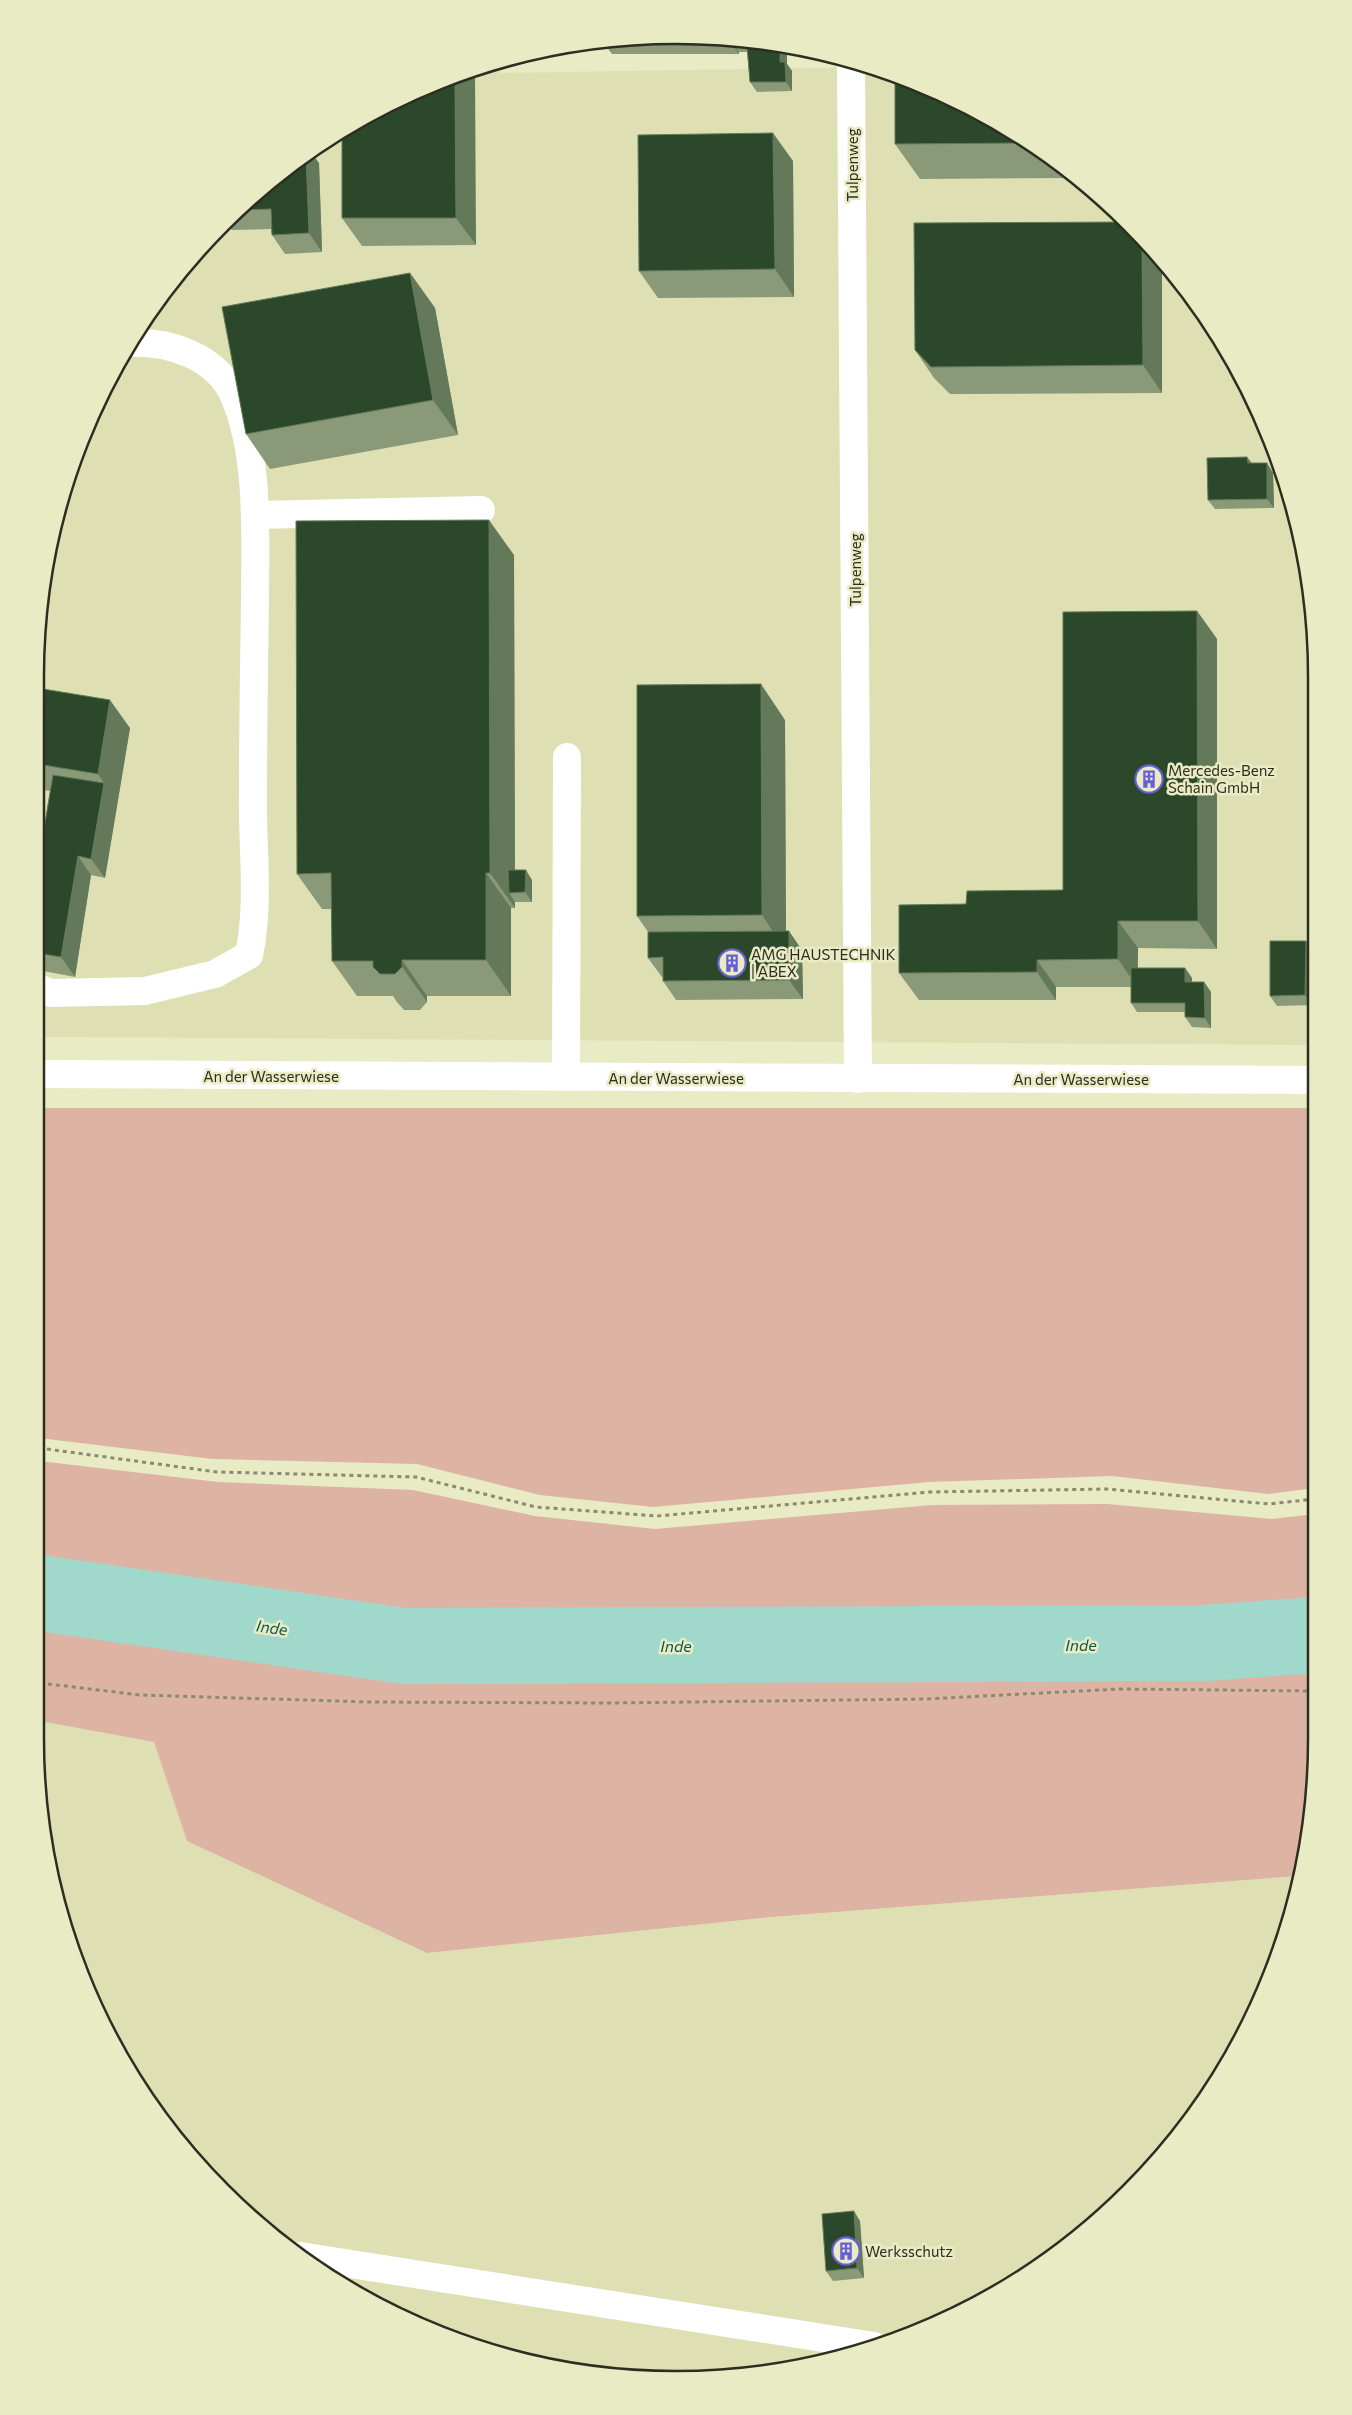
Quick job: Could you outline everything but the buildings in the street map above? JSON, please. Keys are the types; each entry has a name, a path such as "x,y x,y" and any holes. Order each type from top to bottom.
{"street":[{"name":"Tulpenweg","path":"851,68 858,1079"},
{"path":"44,990 51,993 145,991 214,974 249,955 255,929 253,800 256,515 247,437 234,395 217,371 189,351 139,342"},
{"path":"256,515 481,510"},
{"path":"566,1077 567,757"},
{"name":"An der Wasserwiese","path":"44,1074 1308,1080"},
{"path":"316,2258 860,2344"}],"path":[{"path":"44,1449 217,1472 416,1478 536,1507 657,1516 930,1492 1107,1489 1269,1504 1308,1501"},
{"path":"44,1683 140,1695 370,1702 601,1703 926,1699 1120,1689 1308,1691"}],"shaded area":[{"path":"848,67 918,92 992,128 1061,174 1093,201 1123,229 1178,291 1224,360 1243,396 1275,473 1287,512 1296,553 1303,593 1307,635 1308,1045 44,1037 44,676 49,593 65,512 77,473 109,396 128,360 174,291 201,259 229,229 291,174 360,128 396,109 434,92 500,69 500,73"},
{"path":"44,1108 1308,1108 1308,1489 1268,1494 1112,1476 929,1482 653,1507 540,1495 417,1464 212,1459 44,1439"},
{"path":"44,1462 218,1482 413,1490 535,1516 655,1529 932,1505 1107,1504 1272,1519 1308,1515 1307,1780 1303,1822 1293,1876 772,1917 427,1953 187,1841 154,1742 44,1722"},
{"path":"44,1722 154,1742 187,1841 427,1953 772,1917 1293,1876 1275,1942 1260,1981 1224,2055 1202,2090 1178,2124 1123,2186 1061,2241 1027,2265 992,2287 956,2306 879,2338 840,2350 759,2366 717,2370 635,2370 593,2366 512,2350 473,2338 396,2306 360,2287 291,2241 229,2186 201,2156 174,2124 128,2055 109,2019 77,1942 65,1903 49,1822 45,1780"}],"waterway":[{"name":"Inde","path":"44,1594 404,1646 1205,1643 1308,1636"}],"place":[{"name":"Mercedes-Benz Schain GmbH","path":"1149,779"},
{"name":"AMG HAUSTECHNIK | ABEX","path":"732,963"},
{"name":"Werksschutz","path":"846,2251"}]}
